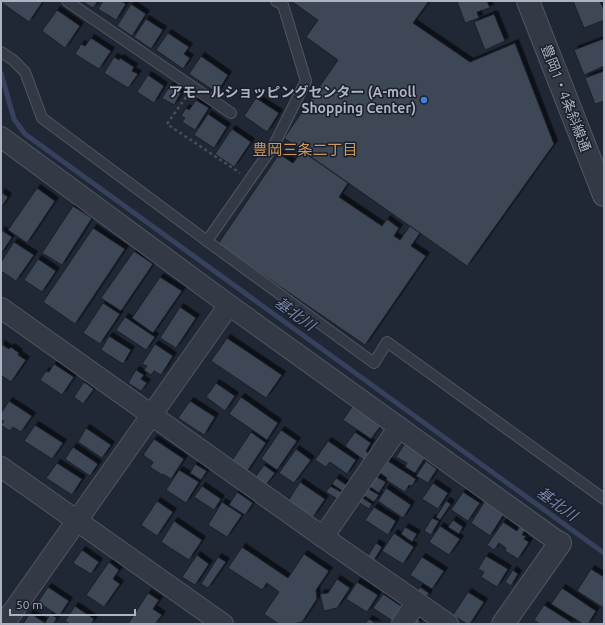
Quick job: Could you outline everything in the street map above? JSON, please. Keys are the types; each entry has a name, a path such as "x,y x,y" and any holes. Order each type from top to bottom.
{"street":[{"name":"豊岡1・4条斜線通","path":"528,1 604,195"},
{"path":"1,137 229,305 560,543 503,624"},
{"path":"4,624 229,305"},
{"path":"1,308 151,416 448,624"},
{"path":"323,537 399,427"},
{"path":"1,467 223,624"},
{"path":"402,624 417,602"}],"lane":[{"path":"67,1 231,113"},
{"path":"207,240 274,145 306,81 283,6 276,1"},
{"path":"1,52 13,60 25,72 42,118 374,363 387,342 604,499"}],"path":[{"path":"193,87 167,124 249,179"}],"building":[{"path":"4,1 43,1 29,22 2,3"},
{"path":"82,1 98,1 93,8"},
{"path":"103,1 121,1 126,4 116,20 98,9"},
{"name":"アモールショッピングセンター (A-moll Shopping Center)","path":"291,1 429,1 413,23 470,62 515,43 554,144 467,266 284,138 338,60 306,37 318,20"},
{"path":"457,1 487,1 490,8 477,12 479,18 465,23"},
{"path":"573,1 600,1 604,10 604,20 584,28"},
{"path":"131,4 146,14 132,36 117,26"},
{"path":"57,10 80,26 65,48 42,31"},
{"path":"494,14 505,41 485,50 474,22"},
{"path":"146,19 163,30 151,49 134,37"},
{"path":"168,33 189,47 184,54 190,58 183,69 156,50"},
{"path":"91,38 111,51 99,69 75,54 81,44 85,46"},
{"path":"603,39 604,66 584,75 574,50"},
{"path":"201,56 228,75 217,93 189,74"},
{"path":"114,57 119,60 120,58 134,67 132,71 138,74 128,88 104,73"},
{"path":"604,71 604,101 595,104 585,78"},
{"path":"148,75 164,86 154,103 137,92"},
{"path":"170,86 181,93 174,105 162,98"},
{"path":"256,98 279,113 267,132 244,116"},
{"path":"196,100 209,108 195,130 182,122 185,118 181,116 186,108 189,110"},
{"path":"208,114 227,127 214,148 194,135"},
{"path":"232,129 251,142 234,167 215,154"},
{"path":"302,151 348,183 339,197 382,226 387,219 399,228 394,236 400,240 410,226 420,233 411,246 426,256 365,345 218,244 279,154 293,163"},
{"path":"37,188 55,201 27,243 8,230"},
{"path":"1,192 8,197 1,208"},
{"path":"73,206 92,218 62,265 42,253"},
{"path":"93,228 125,249 75,324 43,302"},
{"path":"1,230 12,237 1,254"},
{"path":"14,242 34,255 16,281 1,271 1,262"},
{"path":"134,251 153,264 121,311 101,298"},
{"path":"38,259 56,271 42,292 24,280"},
{"path":"160,277 182,291 153,333 132,318"},
{"path":"103,303 120,314 100,344 83,333"},
{"path":"180,307 196,318 176,348 160,338"},
{"path":"125,317 155,337 146,350 116,330"},
{"path":"109,336 131,350 123,364 101,350"},
{"path":"227,338 282,375 266,398 211,361"},
{"path":"1,344 9,349 11,347 19,353 18,355 26,360 11,382 1,375"},
{"path":"155,344 173,356 161,375 154,371 151,375 144,370 147,366 142,364"},
{"path":"54,364 74,377 62,395 40,380 46,371 49,372"},
{"path":"136,370 144,375 141,379 147,383 141,391 128,383"},
{"path":"84,382 94,389 83,404 74,397"},
{"path":"216,383 235,396 225,411 206,397"},
{"path":"241,397 278,423 267,440 229,414"},
{"path":"9,401 32,416 21,432 13,427 10,431 1,425 4,421 1,420 1,413"},
{"path":"190,401 215,417 204,435 178,418"},
{"path":"354,404 382,424 371,439 343,420"},
{"path":"35,425 63,443 52,459 24,441"},
{"path":"86,428 111,445 102,458 78,442"},
{"path":"281,430 297,441 277,470 261,459"},
{"path":"251,432 266,443 246,473 231,462"},
{"path":"355,432 371,443 366,451 368,453 364,460 345,446"},
{"path":"154,439 184,459 171,479 150,467 153,462 143,455"},
{"path":"328,441 356,460 347,474 330,462 326,467 315,460"},
{"path":"406,442 427,455 415,473 405,467 407,463 396,457"},
{"path":"73,447 98,464 90,476 65,459"},
{"path":"296,449 311,460 294,483 279,473"},
{"path":"388,461 416,479 412,486 409,485 405,492 386,480 387,478 380,473"},
{"path":"426,461 437,469 428,483 416,476"},
{"path":"57,463 82,479 72,495 46,478"},
{"path":"195,464 207,471 201,480 190,473"},
{"path":"264,465 275,473 265,486 254,479"},
{"path":"179,470 199,482 186,503 166,490"},
{"path":"375,476 386,482 379,493 369,486"},
{"path":"336,478 348,486 344,492 332,484"},
{"path":"300,482 325,499 313,517 288,501"},
{"path":"433,483 448,493 438,509 422,499"},
{"path":"202,486 221,499 214,510 194,497"},
{"path":"330,486 343,493 339,500 326,492"},
{"path":"367,488 379,495 374,502 363,495"},
{"path":"386,488 411,505 403,518 378,501"},
{"path":"237,492 253,503 245,515 229,505"},
{"path":"463,492 480,503 468,521 451,510"},
{"path":"361,497 372,504 369,509 358,502"},
{"path":"157,501 173,512 157,536 141,525"},
{"path":"446,501 451,504 440,520 436,517"},
{"path":"485,501 504,514 490,536 471,523"},
{"path":"222,502 242,515 227,537 208,525"},
{"path":"374,507 396,521 388,535 365,520"},
{"path":"432,518 439,521 431,535 424,531"},
{"path":"453,520 463,527 459,534 448,527"},
{"path":"174,521 202,540 189,560 161,542"},
{"path":"503,522 517,531 521,525 526,528 522,535 526,536 524,539 529,542 518,559 505,551 506,548 499,543 494,550 487,545"},
{"path":"440,526 460,539 449,555 429,542"},
{"path":"405,527 417,534 412,542 401,534"},
{"path":"394,533 414,547 403,564 382,551"},
{"path":"376,543 382,547 373,562 366,559"},
{"path":"242,547 288,578 304,554 329,571 316,590 317,599 302,622 293,624 279,624 264,614 279,592 267,583 262,590 228,568"},
{"path":"82,550 99,562 91,574 73,563"},
{"path":"197,555 209,564 195,585 182,577"},
{"path":"486,556 508,569 497,587 481,577 484,572 478,569"},
{"path":"218,557 226,562 208,588 201,584"},
{"path":"422,557 444,571 432,589 410,575"},
{"path":"109,562 119,570 113,579 120,584 104,607 86,595"},
{"path":"591,569 604,577 604,608 577,591"},
{"path":"513,570 518,574 511,586 505,582"},
{"path":"337,579 350,588 337,608 324,611 320,594 328,593"},
{"path":"357,582 378,595 367,612 346,599"},
{"path":"48,587 69,601 59,616 38,602"},
{"path":"420,587 429,593 426,598 416,593"},
{"path":"562,588 596,611 588,624 583,624 551,604"},
{"path":"468,592 484,602 470,624 467,624 453,615"},
{"path":"148,593 159,600 153,609 162,615 155,624 128,624"},
{"path":"383,594 404,608 394,622 373,608"},
{"path":"544,605 574,624 540,624 534,620"},
{"path":"75,606 94,619 91,624 70,624 65,621"},
{"path":"30,613 45,623 50,614 57,618 53,624 23,624"},
{"path":"414,617 420,621 419,624 410,624"},
{"path":"369,619 377,624 365,624"}],"waterway":[{"name":"基北川","path":"1,73 14,119 25,134 604,553"}],"place":[{"name":"アモールショッピングセンター (A-moll Shopping Center)","path":"424,100"}],"district":[{"name":"豊岡三条二丁目","path":"305,150"}]}
